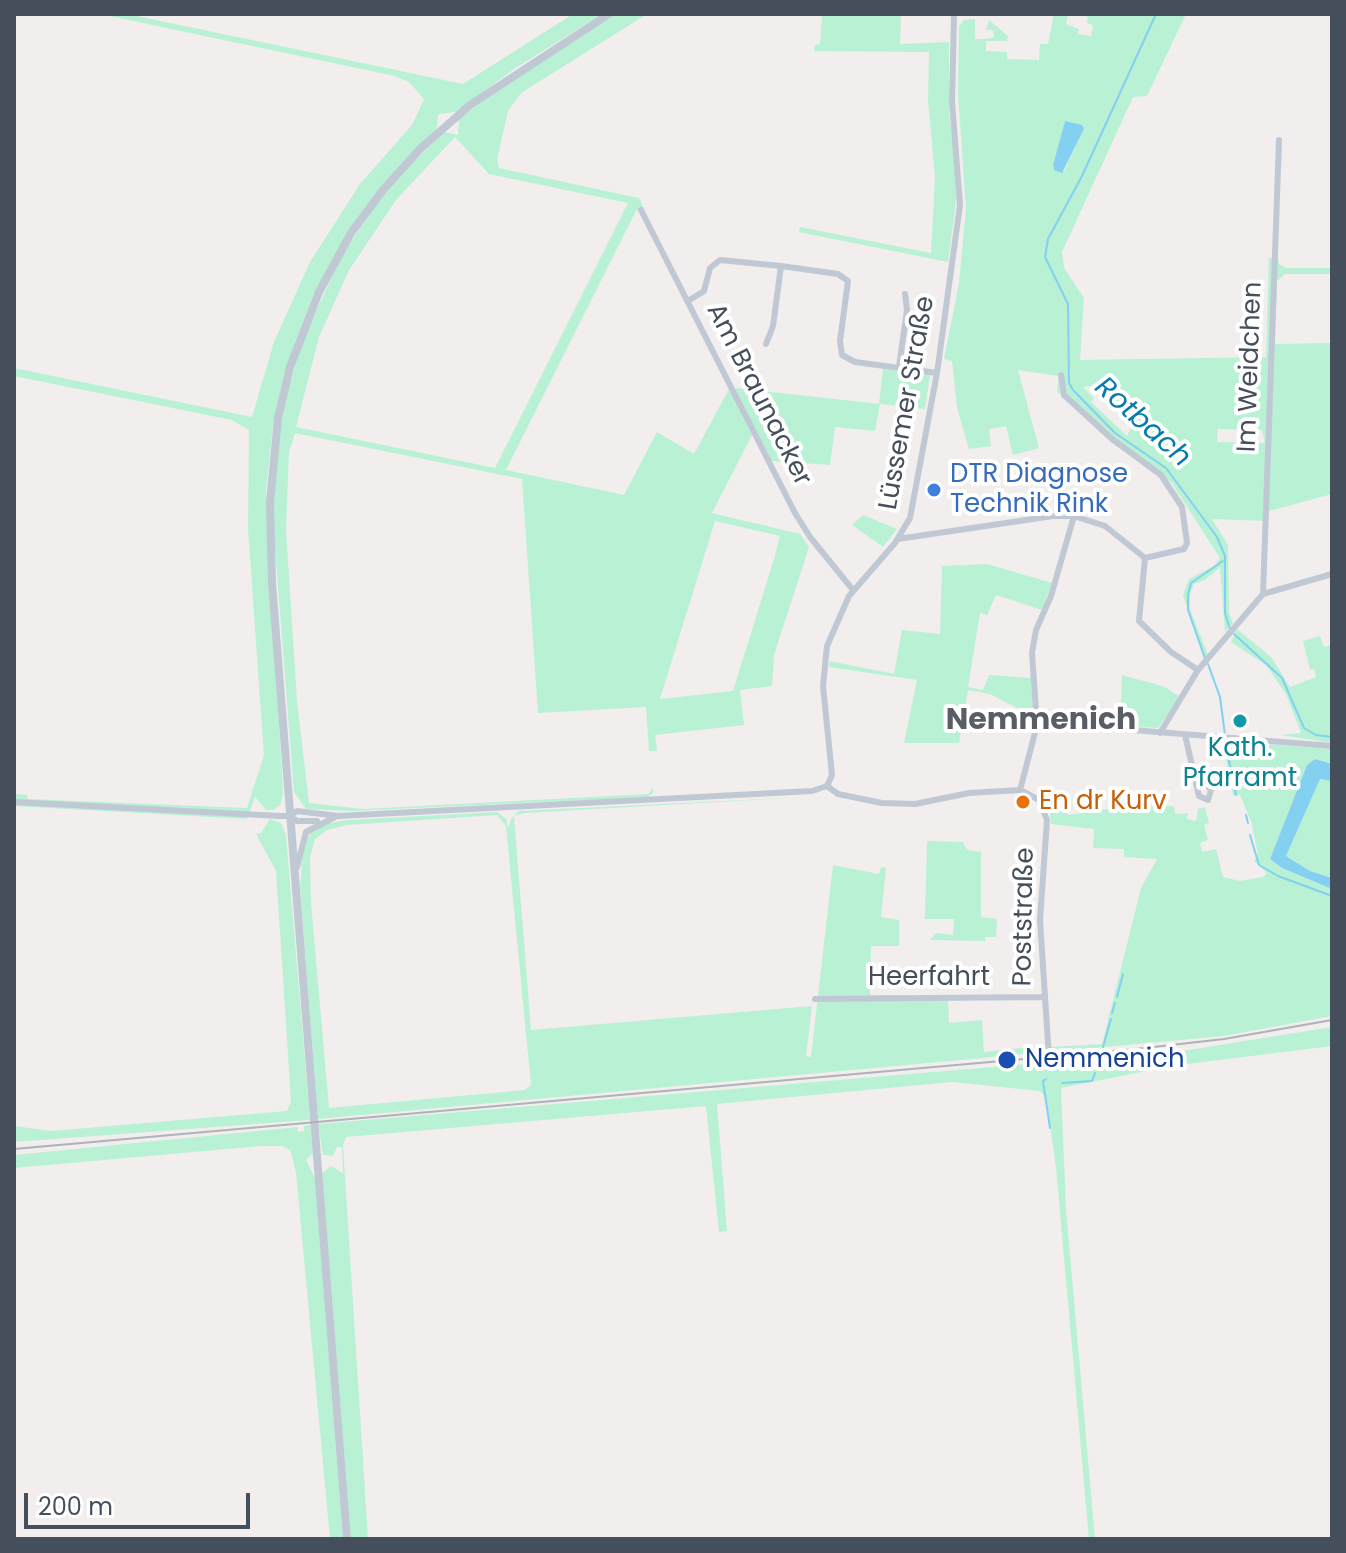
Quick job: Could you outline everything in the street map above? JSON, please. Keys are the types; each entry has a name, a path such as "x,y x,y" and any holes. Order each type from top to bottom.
{"street":[{"path":"347,1539 272,583 270,502 280,406 303,328 345,244 411,158 491,89 609,14"},
{"name":"Lüssemer Straße","path":"827,786 832,775 823,686 824,662 834,623 853,590 898,539 916,499 937,373 960,217 960,178 952,102 954,14"},
{"name":"Im Weidchen","path":"1263,594 1279,140"},
{"name":"Am Braunacker","path":"641,210 795,513 810,537 853,590"},
{"path":"688,301 704,291 710,268 720,260 845,277 848,284 840,341 842,355 855,362 937,373"},
{"path":"766,344 773,326 781,266"},
{"path":"899,367 907,310 905,294"},
{"path":"1061,375 1061,389 1067,398 1112,439 1161,475 1182,507 1187,543 1184,549 1145,558"},
{"path":"898,539 1053,516 1074,516 1105,526 1145,558"},
{"path":"290,816 297,811 338,816 812,791 827,786 842,795 882,803 915,804 969,793 1020,790 1037,725 1032,653 1036,630 1051,596 1074,516"},
{"path":"1145,558 1139,621 1171,652 1198,670"},
{"path":"1160,733 1198,670 1263,594 1332,574"},
{"path":"1037,725 1048,723 1332,746"},
{"path":"1185,735 1199,798 1208,800 1212,792 1193,770"},
{"name":"Poststraße","path":"1020,790 1037,797 1047,817 1040,907 1049,1058"},
{"path":"14,802 290,816 304,822 338,816"},
{"path":"296,882 304,836 323,821"},
{"name":"Heerfahrt","path":"815,999 1044,997"}],"green space":[{"path":"100,14 127,14 463,84 573,14 602,14 514,69 456,112 438,114 437,128 379,189 349,230 312,298 284,375 273,425 266,490 283,794 280,805 273,810 266,810 255,797 247,819 14,806 14,794 27,795 28,799 247,808 264,755 248,529 249,430 232,420 14,376 14,368 252,417 274,342 310,262 360,184 412,125 424,99 409,82 395,76"},
{"path":"616,14 647,14 521,93 508,111 497,159 499,168 639,198 644,209 636,211 506,470 624,495 657,432 694,454 729,389 752,435 712,513 800,534 809,547 774,655 772,686 740,690 744,725 655,735 657,751 649,751 646,707 538,713 522,479 295,433 289,452 286,529 297,701 309,803 363,809 649,794 653,787 653,793 648,797 352,811 306,809 294,792 273,523 276,456 284,406 301,344 342,255 378,202 408,167 444,132 458,135 459,119 487,97","holes":["455,137 489,174 628,203 495,468 296,427 319,337 349,270 396,200","715,521 780,536 774,559 733,691 660,699"]},
{"path":"822,14 901,14 900,44 949,42 949,113 958,187 948,262 799,232 800,227 931,253 935,177 928,100 929,52 814,51 815,45 820,44"},
{"path":"1054,14 1068,14 1066,24 1079,29 1078,34 1091,36 1093,25 1087,23 1088,17 1079,14 1186,14 1147,96 1133,97 1062,252 1064,268 1084,298 1080,360 1266,357 1269,258 1278,258 1279,264 1286,268 1332,268 1332,274 1285,274 1277,281 1275,344 1332,343 1332,494 1269,511 1268,521 1212,519 1228,545 1229,613 1233,623 1225,632 1220,567 1205,580 1194,584 1190,594 1190,609 1208,655 1204,660 1183,595 1189,579 1214,566 1220,558 1171,482 1112,442 1057,391 1059,376 1018,370 1039,448 1013,455 1006,426 989,429 991,446 969,449 957,408 952,361 944,359 959,283 966,209 958,93 959,26 964,20 975,19 975,39 986,39 994,37 993,30 986,30 989,20 1008,36 1007,41 986,41 986,51 1007,52 1007,59 1039,60 1040,44 1048,44","holes":["1065,121 1081,125 1084,129 1064,171 1053,168 1053,165","1105,384 1116,392 1111,399 1125,404 1121,410 1127,408 1138,413 1127,436 1091,402 1094,398 1083,387","1218,429 1262,430 1265,443 1217,442"]},
{"path":"883,369 930,375 925,409 880,404 875,431 835,427 830,465 772,461 735,391 736,388 879,404"},
{"path":"863,515 897,529 883,547 852,525"},
{"path":"987,564 1052,583 1042,610 996,595 987,615 980,613 968,687 983,690 989,675 1031,678 1033,716 990,694 968,690 959,743 904,743 917,680 829,667 830,661 894,674 902,630 940,634 942,566"},
{"path":"1237,629 1271,657 1290,687 1316,677 1314,669 1310,670 1303,641 1320,636 1324,647 1332,645 1332,743 1281,735 1301,733 1286,694 1266,665 1231,642"},
{"path":"1122,675 1165,687 1180,697 1158,728 1120,726"},
{"path":"1222,741 1332,749 1332,764 1315,759 1307,765 1270,859 1282,868 1332,889 1332,1016 1224,1036 1050,1052 1051,1047 1102,1044 1141,888 1157,859 1124,857 1124,849 1093,848 1094,829 1051,824 1050,813 1066,809 1068,815 1121,807 1174,806 1175,814 1188,813 1187,819 1196,821 1198,809 1205,807 1209,823 1204,825 1208,840 1200,843 1202,852 1216,849 1223,877 1240,881 1263,877 1267,873 1254,861 1258,854 1251,821 1240,795 1233,795"},
{"path":"1320,778 1332,781 1332,878 1310,871 1286,856"},
{"path":"804,797 514,816 519,811"},
{"path":"497,812 506,819 508,829 514,816 531,1030 812,1006 806,1056 811,1057 833,865 879,874 881,867 886,868 881,917 899,920 899,946 871,946 870,995 902,995 902,1001 948,1001 949,1023 982,1020 984,1052 1039,1046 1037,1053 318,1119 300,886 303,848 311,831 323,824 348,820","holes":["497,815 506,826 531,1085 525,1090 329,1108 311,903 310,857 315,839 327,830 346,825"]},
{"path":"270,819 281,823 286,835 310,1120 14,1142 14,1126 51,1131 287,1111 291,1101 276,871 256,834 261,833"},
{"path":"927,841 963,842 967,850 981,852 981,917 997,919 996,937 985,937 985,941 930,940 936,933 953,935 954,919 925,919"},
{"path":"1332,1027 1332,1046 1171,1066 1061,1088 1066,1209 1095,1539 1089,1539 1056,1167 1046,1098 1040,1091 952,1082 717,1104 727,1231 719,1232 706,1106 346,1137 343,1145 368,1539 351,1539 322,1173 331,1166 343,1173 342,1147 337,1147 333,1156 323,1155 318,1124 1182,1051"},
{"path":"310,1125 313,1153 306,1160 315,1178 343,1539 330,1539 296,1172 290,1150 282,1146 261,1146 14,1168 14,1155 298,1127 298,1132"}],"water":[{"path":"1065,121 1082,125 1084,129 1062,173 1054,170 1053,165"},
{"path":"1315,759 1332,764 1332,781 1320,779 1286,856 1310,871 1332,878 1332,889 1282,868 1270,859 1307,765"}],"waterway":[{"name":"Rotbach","path":"1156,14 1082,176 1048,239 1045,257 1068,304 1069,383 1115,433 1166,468 1217,537 1225,556 1225,613 1230,629"},
{"path":"1205,658 1188,610 1188,595 1191,583 1223,561"},
{"name":"Rotbach","path":"1234,634 1282,678 1304,728 1316,735 1332,737"},
{"path":"1208,664 1220,697 1225,735"},
{"path":"1225,741 1236,795"},
{"path":"1246,815 1248,823"},
{"path":"1250,835 1259,865 1278,876 1332,896"},
{"path":"1117,997 1123,974"},
{"path":"1112,1013 1115,1003"},
{"path":"1103,1047 1111,1019"},
{"path":"1062,1083 1092,1081 1095,1073"},
{"path":"1046,1079 1043,1081 1050,1128"}],"railway":[{"path":"14,1149 1136,1049 1224,1039 1332,1020"}],"place":[{"name":"DTR Diagnose Technik Rink","path":"934,490"},
{"name":"Kath. Pfarramt","path":"1240,721"},
{"name":"En dr Kurv","path":"1023,802"},
{"name":"Nemmenich","path":"1007,1060"}],"district":[{"name":"Nemmenich","path":"1041,721"}]}
